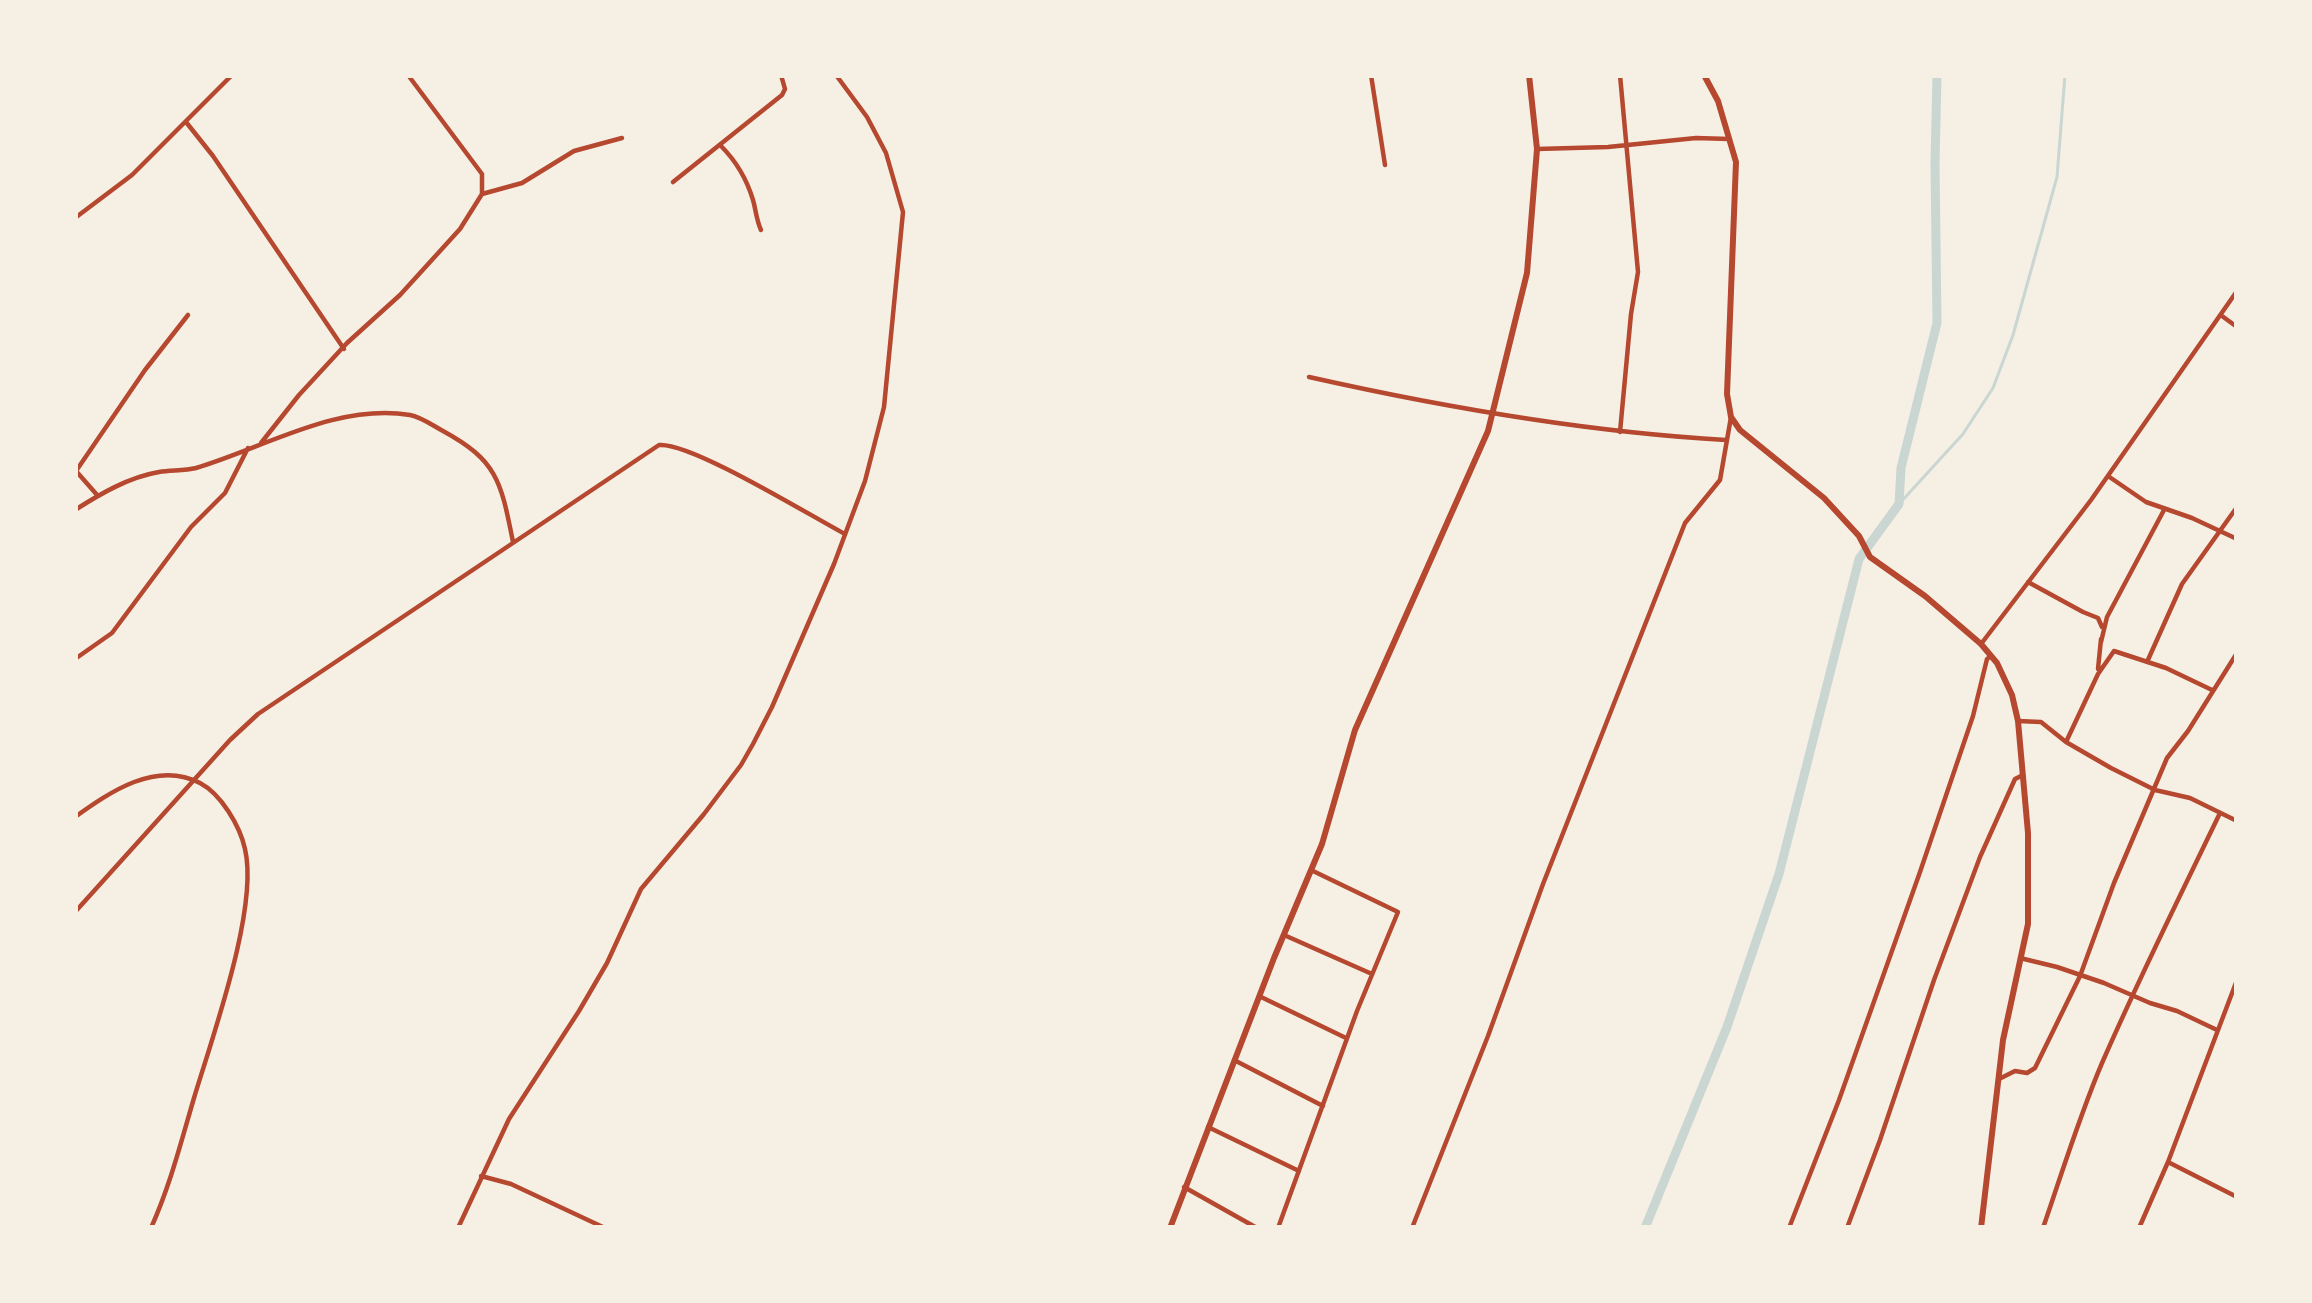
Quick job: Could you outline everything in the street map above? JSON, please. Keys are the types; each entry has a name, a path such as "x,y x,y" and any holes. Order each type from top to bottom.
{"main road":[{"path":"1170,1228 1312,870 1355,730 1488,431 1527,273 1538,149 1529,75"},
{"path":"1704,75 1731,140 1737,180 1726,394 1731,417 1740,430 1823,498 1859,536 1870,557 1982,644 2012,695 2024,775 2028,924 2009,1002 1982,1228"}],"street":[{"path":"75,218 132,175 232,75"},
{"path":"261,442 299,395 431,262 482,194 482,174 409,75"},
{"path":"673,182 782,95 781,75"},
{"path":"458,1228 508,1119 580,1011 641,889 741,765 772,707 866,481 884,407 903,212 886,152 836,75"},
{"path":"1371,75 1385,165"},
{"path":"1620,75 1638,272 1620,432"},
{"path":"186,122 344,349"},
{"path":"1538,149 1696,137 1731,140"},
{"path":"482,194 522,183 574,151 622,139"},
{"path":"721,146 734,159 761,230"},
{"path":"1982,644 2108,476 2237,291"},
{"path":"2220,314 2237,327"},
{"path":"98,496 76,471 188,315"},
{"path":"1310,377 1492,415 1726,440"},
{"path":"75,510 155,472 192,469 261,442 345,418 414,415 480,453 497,478 513,544"},
{"path":"1412,1228 1685,523 1720,480 1731,417"},
{"path":"75,912 230,740 270,704 650,451 666,444 700,456 846,535"},
{"path":"75,659 112,633 191,527 225,493 248,448"},
{"path":"2108,476 2146,502 2237,539"},
{"path":"2146,662 2178,591 2237,507"},
{"path":"2101,642 2108,616 2164,510"},
{"path":"2028,582 2102,623 2098,674"},
{"path":"2066,742 2114,651 2212,690"},
{"path":"1998,1079 2036,1068 2080,976 2167,758 2237,652"},
{"path":"1789,1228 1920,872 1991,656"},
{"path":"2018,721 2041,722 2066,742 2155,790 2190,798 2237,821"},
{"path":"75,817 115,790 170,774 205,786 238,830 245,849 246,891 229,982 152,1228"},
{"path":"1849,1228 1980,857 2015,779 2024,775"},
{"path":"2043,1228 2102,1063 2220,813"},
{"path":"1278,1228 1398,912 1312,870"},
{"path":"1284,935 1372,974"},
{"path":"2020,958 2134,995 2217,1030"},
{"path":"2139,1228 2237,980"},
{"path":"1259,996 1347,1039"},
{"path":"2229,1003 2237,1006"},
{"path":"1234,1060 1323,1106"},
{"path":"1208,1127 1299,1171"},
{"path":"2168,1162 2237,1197"},
{"path":"481,1176 511,1184 605,1228"},
{"path":"1184,1187 1257,1228"}],"waterway":[{"path":"1645,1228 1727,1027 1779,874 1859,559 1899,504 1901,468 1937,323 1937,75"},
{"path":"1899,504 1963,434 1993,388 2013,335 2057,177 2065,75"}]}
